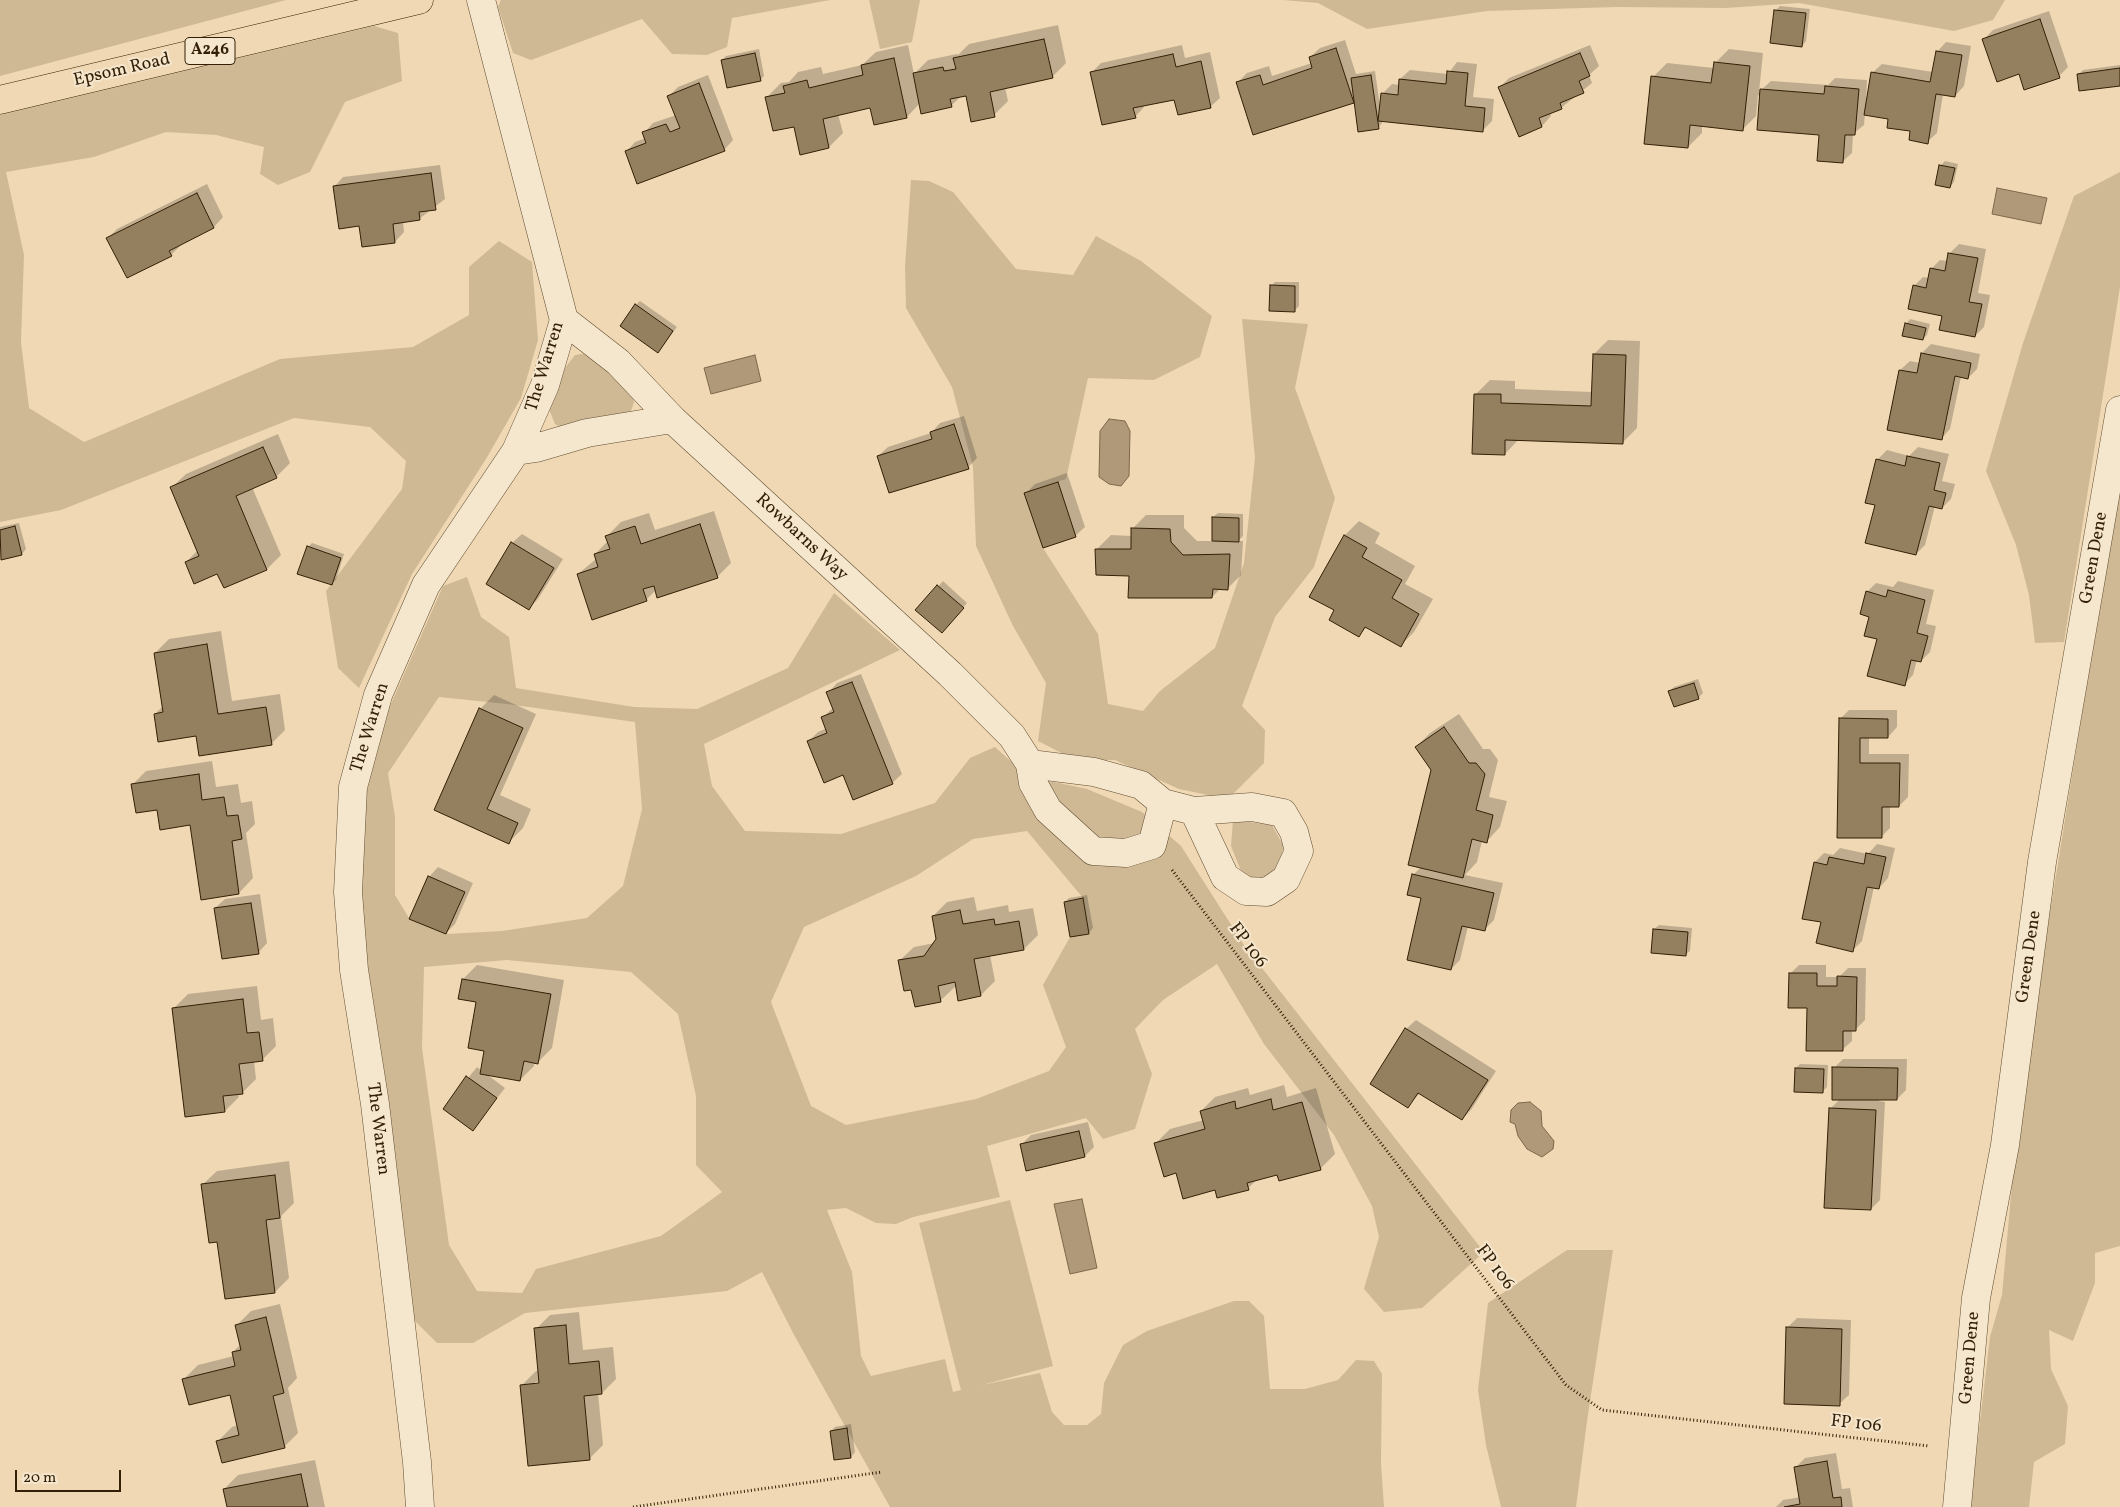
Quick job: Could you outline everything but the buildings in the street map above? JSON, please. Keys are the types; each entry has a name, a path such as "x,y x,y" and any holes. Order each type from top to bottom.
{"main road":[{"name":"Epsom Road","path":"0,100 419,0"}],"street":[{"name":"The Warren","path":"420,1507 415,1443 376,1111 354,970 348,892 353,787 378,695 426,586 516,451 545,385 564,320 480,0"},
{"name":"Rowbarns Way","path":"564,320 618,362 672,419 950,674 1012,736 1030,764 1033,783 1048,810 1093,851 1126,853 1152,845"},
{"name":"Green Dene","path":"1957,1507 1976,1298 2005,1145 2042,862 2120,410"},
{"path":"516,451 536,448 587,433 672,419"},
{"path":"1030,764 1094,772 1141,785 1163,803 1194,811"},
{"path":"1152,845 1163,803"}],"path":[{"name":"FP 106","path":"1152,845 1566,1385 1602,1410 1962,1449"},
{"path":"633,1507 882,1472"}],"shaded area":[{"path":"0,0 286,0 0,76"},
{"path":"501,0 830,0 732,18 727,47 707,55 672,54 642,19 531,60 513,53 498,7"},
{"path":"869,0 920,0 912,42 880,49"},
{"path":"1283,0 2005,0 1993,20 1954,31 1799,3 1726,8 1616,7 1487,11 1367,29 1318,3"},
{"path":"374,26 398,33 402,81 345,102 310,172 278,185 260,174 264,147 216,135 166,132 94,157 6,172 24,255 21,342 29,408 84,442 280,359 413,347 469,315 469,267 499,241 532,262 538,340 521,398 486,459 412,574 359,688 338,668 326,591 402,489 406,461 370,427 294,418 61,510 0,522 0,115"},
{"path":"2120,172 2120,287 2064,642 2035,643 2029,595 2016,545 1986,471 2023,343 2074,196"},
{"path":"911,180 929,181 953,192 1016,269 1073,275 1096,236 1141,261 1212,316 1200,357 1154,380 1088,378 1066,479 1024,493 1043,548 1098,634 1108,704 1143,711 1160,691 1215,648 1244,563 1255,458 1242,319 1308,324 1295,388 1335,498 1314,567 1275,617 1242,706 1265,730 1264,763 1228,799 1179,789 1115,760 1075,760 1038,741 1046,683 1013,626 976,546 973,467 952,387 906,308 905,267"},
{"path":"1997,188 2047,198 2041,224 1992,214"},
{"path":"588,353 632,390 634,402 631,411 568,431 555,424 549,409 565,368 575,355"},
{"path":"755,355 761,381 711,394 704,368"},
{"path":"1109,419 1125,421 1130,431 1129,476 1121,486 1109,484 1099,477 1100,431"},
{"path":"2120,478 2120,1246 2095,1253 2095,1283 2073,1341 2049,1330 2051,1369 2068,1406 2065,1444 2034,1462 2029,1507 1970,1507 1990,1337 2002,1295 2015,1151 2044,950"},
{"path":"467,577 481,617 509,637 516,688 634,707 697,709 788,668 834,593 900,650 704,744 712,786 745,831 841,834 935,803 970,758 995,747 1016,766 1023,781 1054,782 1087,789 1142,812 1181,846 1244,945 1484,1252 1422,1308 1384,1312 1364,1289 1379,1237 1372,1206 1334,1135 1264,1044 1217,964 1163,1000 1135,1029 1152,1074 1135,1129 1103,1139 1086,1118 987,1146 1000,1197 913,1217 896,1224 876,1223 846,1208 827,1210 852,1272 861,1356 871,1376 945,1359 953,1392 961,1390 919,1223 1010,1200 1053,1366 982,1385 1040,1373 1052,1412 1064,1425 1087,1425 1101,1414 1104,1383 1123,1345 1147,1331 1234,1301 1249,1301 1264,1316 1270,1389 1305,1389 1338,1380 1356,1360 1374,1361 1382,1374 1381,1464 1384,1507 890,1507 793,1333 762,1272 727,1291 525,1313 473,1343 437,1343 412,1318 361,926 357,841 379,731 443,586","holes":["439,697 507,704 635,722 642,809 623,886 587,918 502,931 446,934 409,918 395,895 395,817 388,773","1027,831 1083,898 1089,934 1070,937 1043,985 1066,1047 1049,1071 976,1099 846,1125 811,1106 771,1002 804,927 916,876 973,839","507,960 631,972 678,1014 696,1096 696,1165 722,1192 661,1236 536,1269 522,1293 477,1291 449,1245 422,1048 424,967"]},
{"path":"1233,820 1272,825 1283,845 1282,862 1271,880 1245,881 1231,846"},
{"path":"1530,1102 1541,1111 1542,1126 1554,1141 1553,1149 1542,1157 1527,1149 1518,1136 1515,1124 1510,1122 1511,1110 1518,1103"},
{"path":"1082,1199 1097,1268 1070,1274 1054,1204"},
{"path":"1567,1250 1613,1250 1576,1507 1501,1507 1486,1445 1478,1390 1488,1303"}]}
